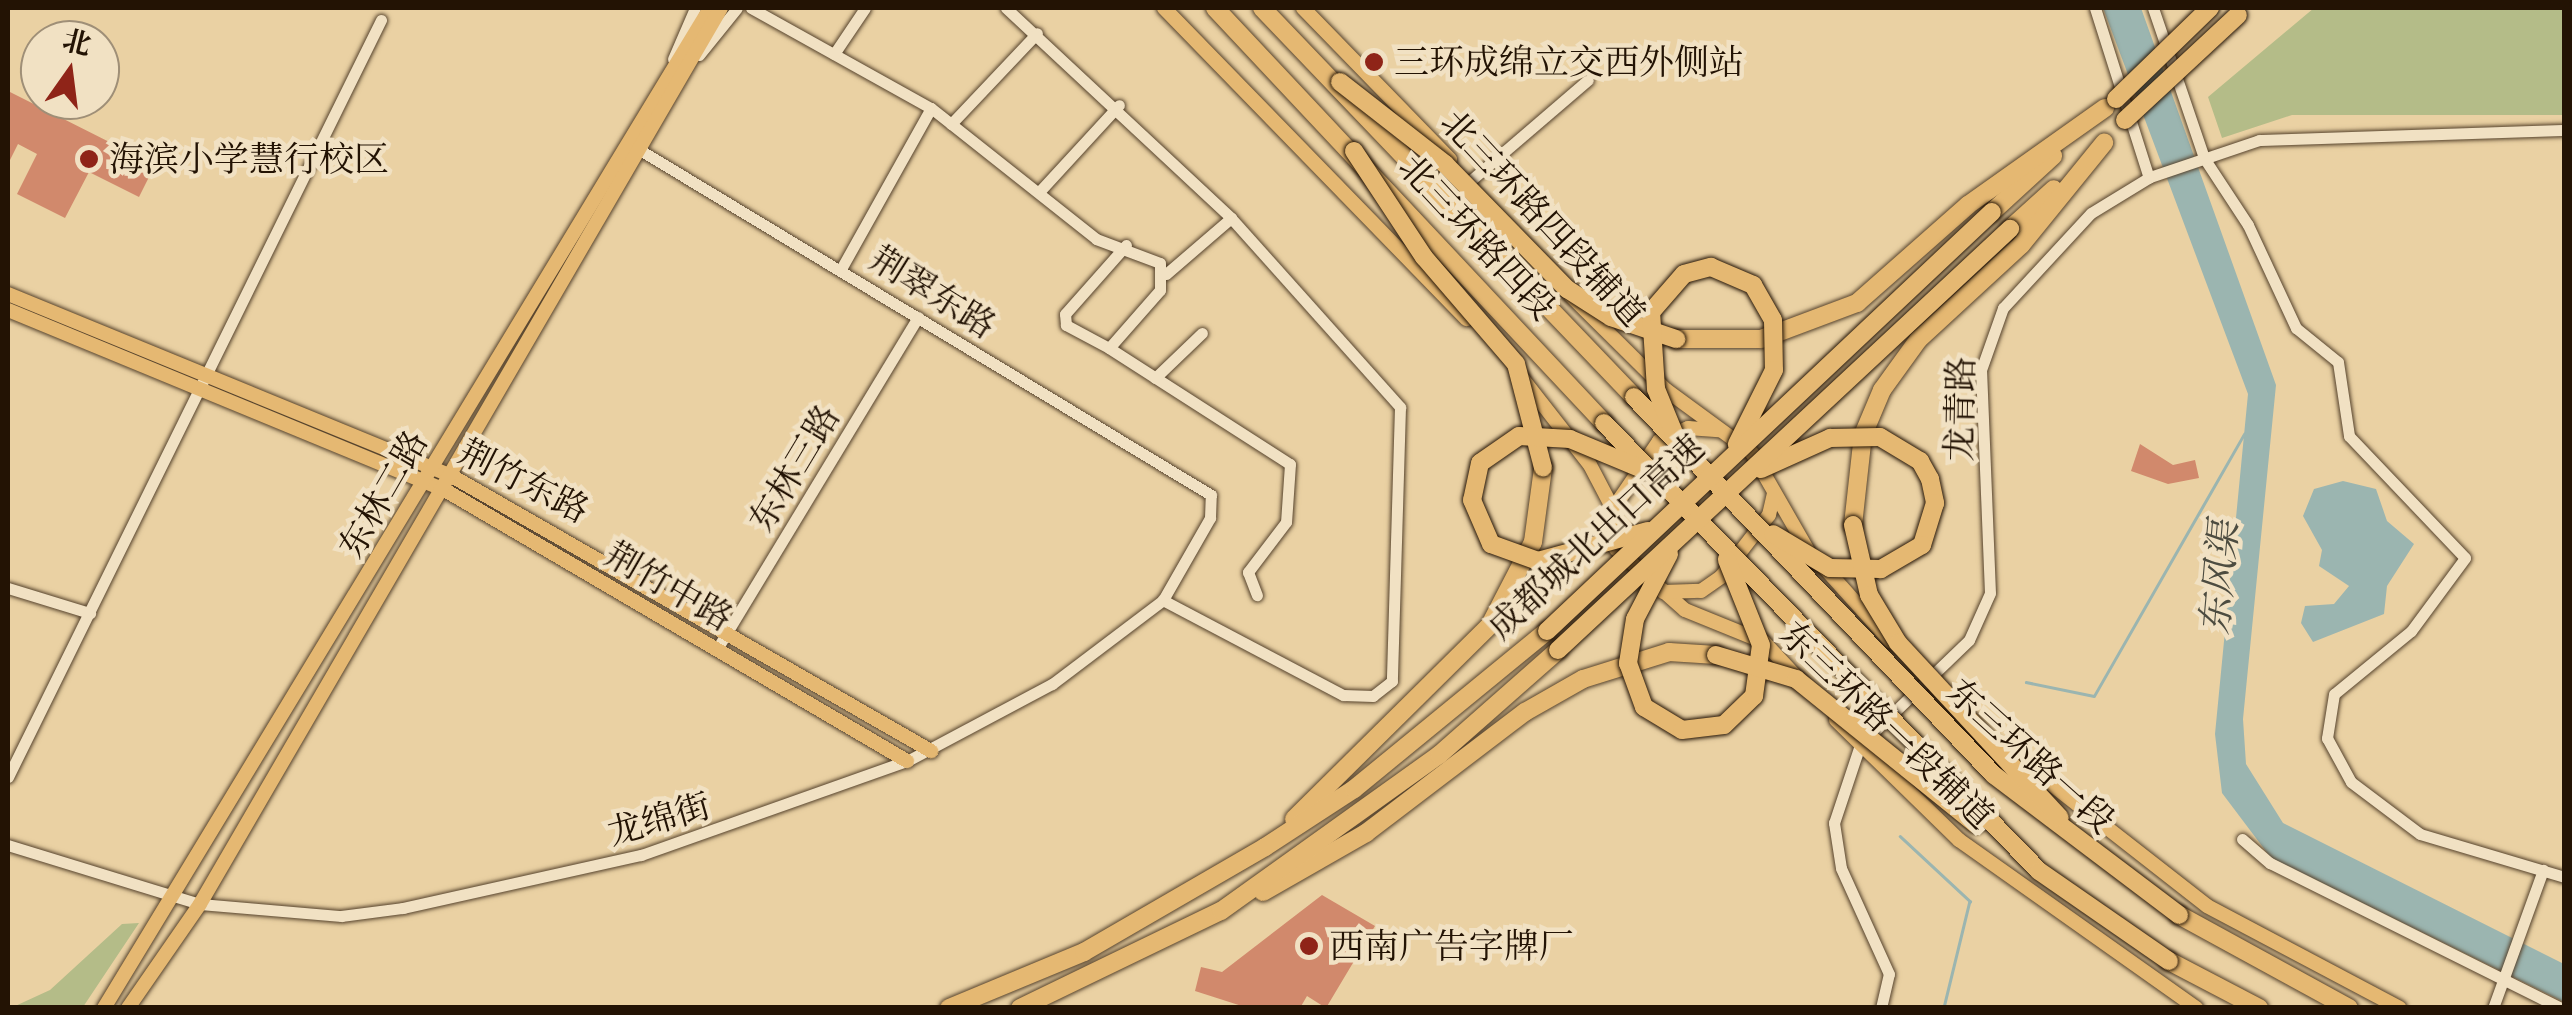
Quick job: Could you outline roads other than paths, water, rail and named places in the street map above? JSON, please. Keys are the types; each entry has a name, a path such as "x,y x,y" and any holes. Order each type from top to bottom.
{"highway":[{"name":"北三环路四段","path":"1214,8 1298,89 1690,513"},
{"name":"北三环路四段","path":"1262,8 1321,62 1720,488"},
{"name":"成都城北出口高速","path":"949,1008 1084,952 1265,847 1354,789 1547,630 2210,8"},
{"name":"成都城北出口高速","path":"1020,1008 1222,910 1439,755 1558,650 2242,11"},
{"path":"1340,82 1445,164 1567,289 1611,318 1676,339 1761,339 1857,303 1968,205 2110,103"},
{"path":"2104,143 2021,244 1918,340 1882,390 1863,435 1853,524 1869,595 1898,643 2108,870"},
{"path":"1265,847 1490,624 1533,542 1543,468 1516,364 1424,257 1354,151"},
{"path":"1679,445 1656,390 1650,312 1684,274 1711,268 1753,285 1776,343 1774,370 1727,462"},
{"path":"1652,474 1570,439 1519,436 1480,463 1472,500 1491,544 1538,561 1657,527"},
{"path":"1742,478 1830,438 1880,437 1920,461 1934,503 1922,545 1905,560 1856,572 1830,568 1744,514"},
{"name":"东三环路一段","path":"1720,488 1994,775 2108,870 2179,915 2348,1008"},
{"name":"东三环路一段","path":"1690,513 2039,871 2168,961 2259,1008"},
{"path":"1677,539 1635,620 1628,663 1644,707 1682,730 1724,725 1754,696 1761,645 1718,542"},
{"path":"1222,910 1366,833 1525,712 1583,679 1669,652 1716,655 1796,680 2039,871"},
{"path":"2313,991 2356,1008"}],"main road":[{"name":"东林二路","path":"104,1008 176,899 624,140 710,8"},
{"name":"东林二路","path":"128,1008 200,904 721,8"},
{"path":"1164,8 1528,385 1613,509 1659,441 1688,428 1724,430"},
{"name":"北三环路四段辅道","path":"1303,8 1470,180 1605,335 1752,453"},
{"name":"荆竹东路","path":"8,294 202,383 433,468 446,482 726,632 931,750"},
{"name":"荆竹中路","path":"8,310 202,383 425,482 446,482 908,761"},
{"name":"东三环路一段辅道","path":"1752,453 1793,534 1927,682 2148,866 2400,1008"},
{"path":"1657,591 1702,591 1721,577 1769,515 1774,490"},
{"name":"东三环路一段辅道","path":"1613,509 1616,549 1657,591 1764,642 1860,745 2035,901 2189,1006"}],"street":[{"path":"670,67 694,8"},
{"path":"687,70 738,8"},
{"path":"752,8 932,108 1096,239 1126,245 1166,274"},
{"path":"834,54 865,8"},
{"path":"1006,8 1119,105 1231,218 1400,408 1392,681 1374,696 1342,695 1163,600"},
{"path":"2096,8 2150,177"},
{"path":"2152,8 2204,158 2296,328 2338,362 2349,436 2465,558 2411,631 2334,694 2327,738 2351,782 2420,834 2564,877"},
{"path":"8,777 381,20"},
{"path":"952,124 1037,33"},
{"path":"1470,180 1588,80"},
{"path":"1038,192 1119,105"},
{"path":"842,267 932,108"},
{"name":"龙青路","path":"1881,1008 1889,974 1841,868 1834,824 1860,745 1969,640 1990,593 1980,417 1989,340 2052,250 2150,177 2259,140 2564,130"},
{"name":"荆翠东路","path":"624,140 842,267 1211,495"},
{"path":"1109,348 1166,274 1231,218"},
{"path":"1126,245 1065,314 1066,324 1290,464 1286,522 1248,572 1257,594"},
{"name":"东林三路","path":"716,648 918,317"},
{"path":"1155,378 1202,334"},
{"name":"龙绵街","path":"8,845 176,899 341,916 404,908 641,855 908,761 1110,647 1163,600 1210,518 1211,495"},
{"path":"8,588 90,613"},
{"path":"2242,838 2270,863 2561,1008"},
{"path":"2493,1008 2543,870"}],"water":[{"path":"2103,8 2141,8 2276,385 2243,719 2246,764 2283,823 2564,964 2564,1002 2271,858 2222,793 2215,734 2248,394"},
{"path":"2343,481 2376,489 2387,521 2414,544 2387,586 2384,614 2313,642 2301,623 2305,606 2334,604 2349,586 2319,566 2322,550 2303,516 2314,489"}],"waterway":[{"name":"东风渠","path":"2026,682 2094,696 2244,434"},
{"path":"1900,836 1970,901 1944,1008"}],"place":[{"name":"三环成绵立交西外侧站","path":"1374,62"},
{"name":"海滨小学慧行校区","path":"89,159"},
{"name":"西南广告字牌厂","path":"1309,946"}]}
